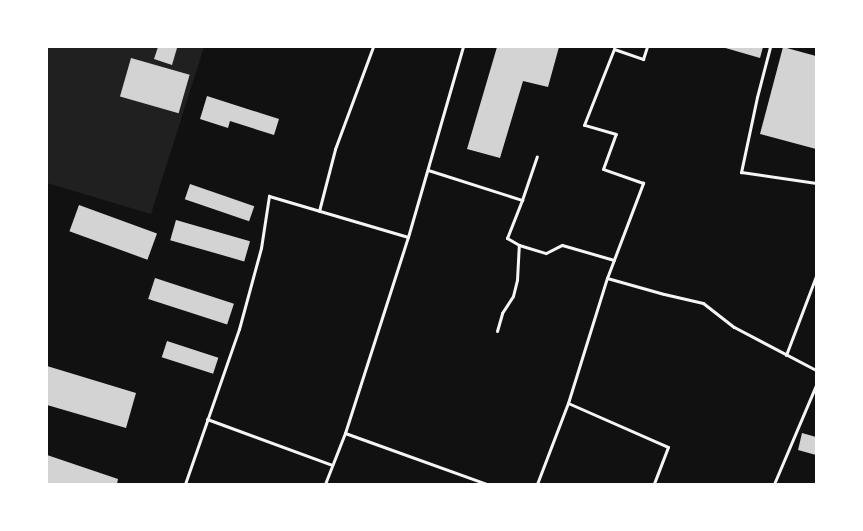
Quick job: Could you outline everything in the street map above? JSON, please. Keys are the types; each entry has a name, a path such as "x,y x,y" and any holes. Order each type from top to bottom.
{"lane":[{"path":"319,211 335,149 373,47"},
{"path":"325,484 345,434 408,237 463,47"},
{"path":"537,484 568,403 607,278 643,183 603,169 616,134 584,125 614,50 643,59 647,47"},
{"path":"770,47 757,97 741,172 816,183"},
{"path":"537,156 507,238 519,245 546,253 562,244 614,260"},
{"path":"428,170 522,200"},
{"path":"185,484 239,329 261,248 269,196 408,237"},
{"path":"497,331 502,313 514,290 517,280 519,245"},
{"path":"786,355 816,276"},
{"path":"607,278 703,303 734,327 816,370"},
{"path":"774,484 816,385"},
{"path":"568,403 668,447 654,484"},
{"path":"207,419 332,465"},
{"path":"345,434 487,484"}],"shaded area":[{"path":"47,47 204,47 151,214 47,183"}],"building":[{"path":"158,47 177,48 172,65 154,59"},
{"path":"497,47 559,47 548,87 523,81 500,158 467,149"},
{"path":"722,47 763,47 760,58"},
{"path":"783,47 816,56 816,149 760,134"},
{"path":"131,58 190,75 179,113 120,96"},
{"path":"207,96 279,119 274,135 230,121 228,128 200,119"},
{"path":"190,184 254,206 249,221 185,199"},
{"path":"79,205 157,233 147,260 69,231"},
{"path":"176,220 250,241 244,261 170,240"},
{"path":"155,278 234,304 227,325 148,299"},
{"path":"167,341 218,358 213,374 162,357"},
{"path":"47,366 136,393 126,428 47,405"},
{"path":"802,433 816,437 816,455 798,450"},
{"path":"47,455 118,479 117,484 47,483"}]}
